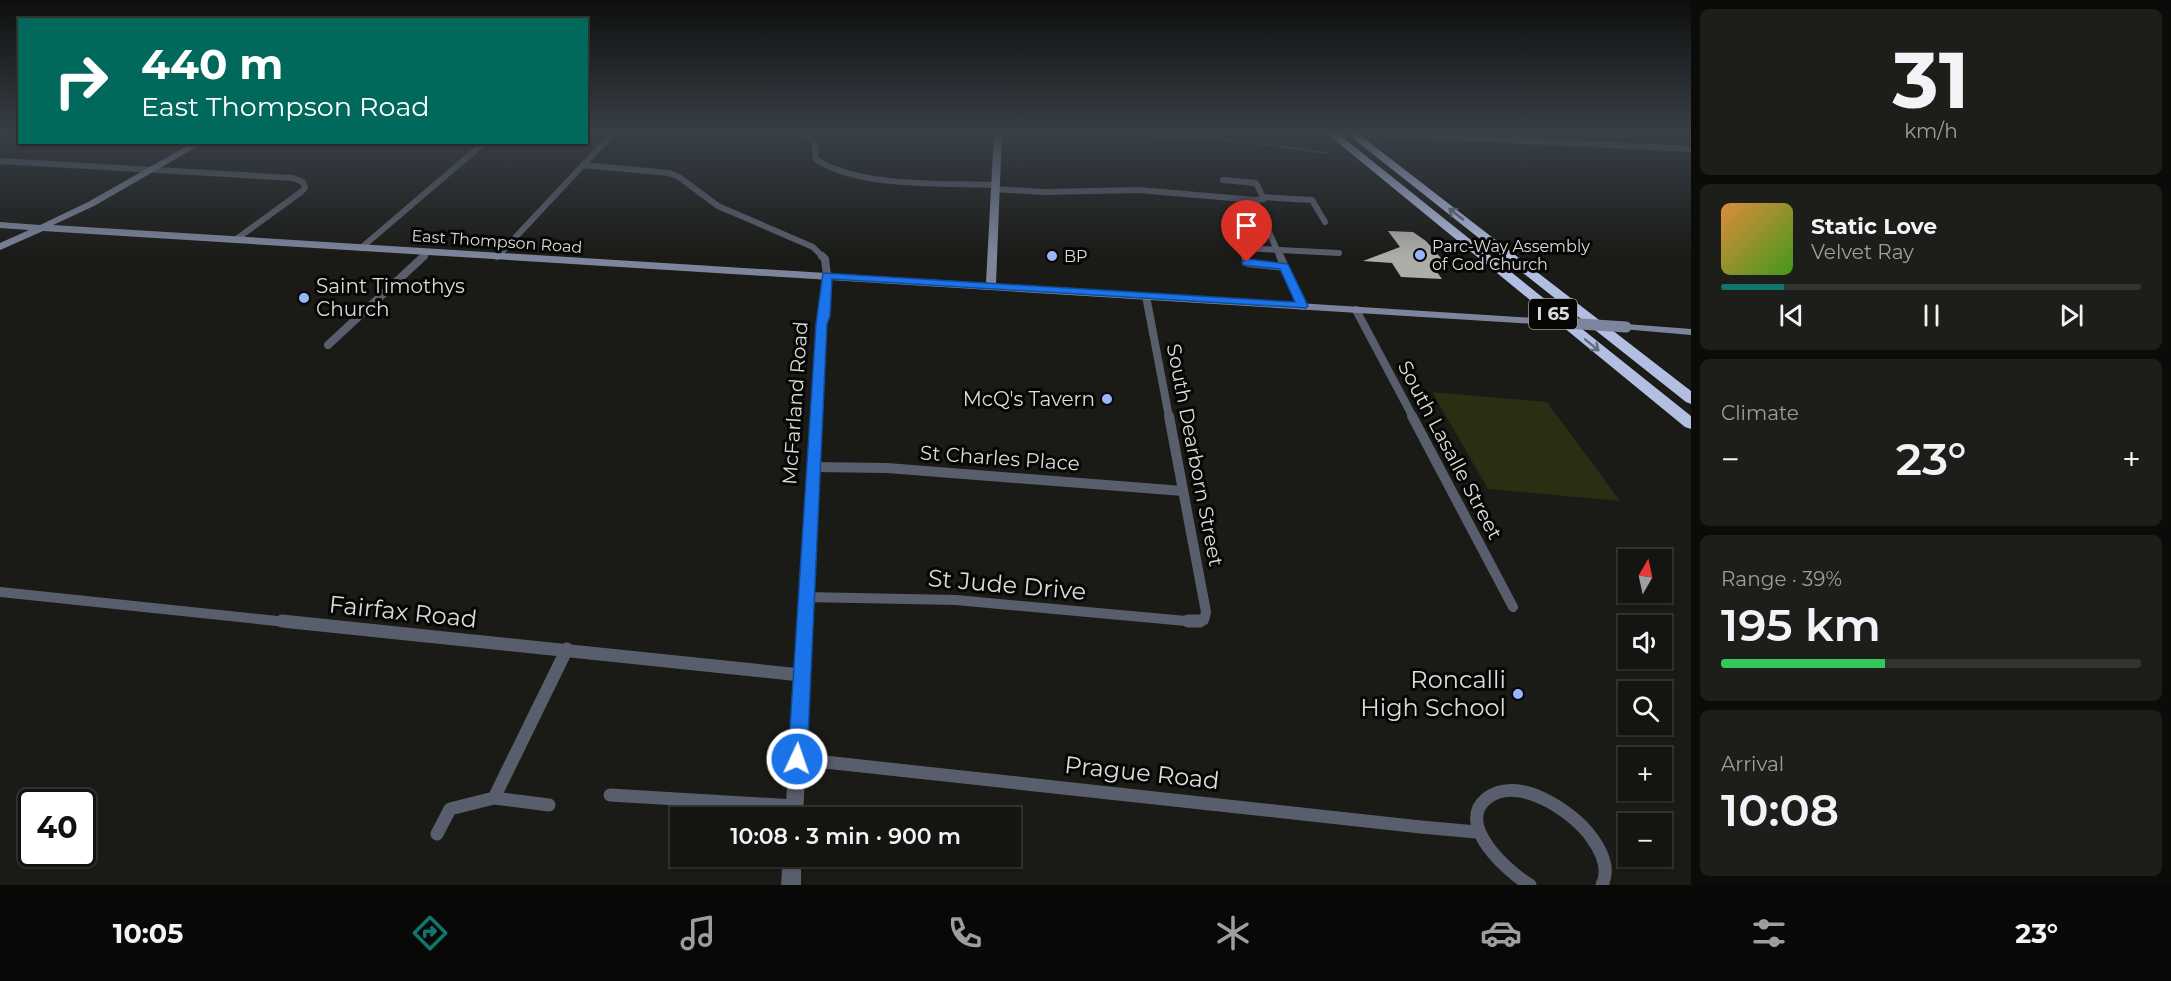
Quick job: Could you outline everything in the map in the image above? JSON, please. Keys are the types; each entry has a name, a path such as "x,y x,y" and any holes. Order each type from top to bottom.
{"highway":[{"name":"I 65","path":"1381,173 1691,424"},
{"name":"I 65","path":"1403,173 1691,399"}],"main road":[{"path":"38,227 132,173"},
{"path":"0,247 38,227 66,216 145,173"},
{"path":"991,286 996,173"},
{"name":"East Thompson Road","path":"0,225 1146,296"},
{"path":"1146,296 1691,332"}],"street":[{"path":"210,173 293,178 303,182 304,188 301,192 235,240"},
{"path":"361,248 448,173"},
{"path":"497,257 575,173"},
{"name":"McFarland Road","path":"669,173 675,175 718,206 813,247 825,259 827,276 824,316 821,324 795,807"},
{"path":"843,173 869,178 1043,192 1129,190 1255,200 1264,199 1263,197 1312,200 1325,222"},
{"path":"1223,180 1256,183 1263,197"},
{"path":"1255,200 1302,306"},
{"path":"1284,267 1248,263 1241,248 1246,246 1339,253"},
{"path":"328,345 427,253"},
{"name":"South Dearborn Street","path":"1146,296 1206,612 1204,620"},
{"name":"South Lasalle Street","path":"1356,310 1513,607"},
{"name":"St Charles Place","path":"813,467 887,468 1184,491"},
{"name":"Fairfax Road","path":"0,592 801,675"},
{"name":"St Jude Drive","path":"805,597 925,598 1197,622 1204,620"},
{"path":"494,798 567,649"},
{"name":"Prague Road","path":"797,759 1420,827 1476,832 1478,827"},
{"path":"1530,885 1508,870 1494,856 1478,827 1478,813 1482,802 1492,794 1505,791 1522,792 1540,798 1575,819 1590,834 1600,850 1606,866 1605,881 1602,885"},
{"path":"610,795 741,807"},
{"path":"437,834 450,809 494,798 549,805"},
{"path":"791,885 792,867"}],"green space":[{"path":"1432,392 1547,402 1620,501 1488,489"}],"building":[{"name":"Parc-Way Assembly of God Church","path":"1388,231 1413,232 1426,241 1448,266 1432,265 1442,279 1401,277 1392,263 1363,261 1400,247"}],"place":[{"name":"Parc-Way Assembly of God Church","path":"1420,255"},
{"name":"BP","path":"1052,256"},
{"name":"Saint Timothys Church","path":"304,298"},
{"name":"McQ's Tavern","path":"1107,399"},
{"name":"Roncalli High School","path":"1518,694"}],"route":[{"path":"797,759 821,324 824,316 827,276 1302,306 1284,267 1254,265 1247,262"}]}
